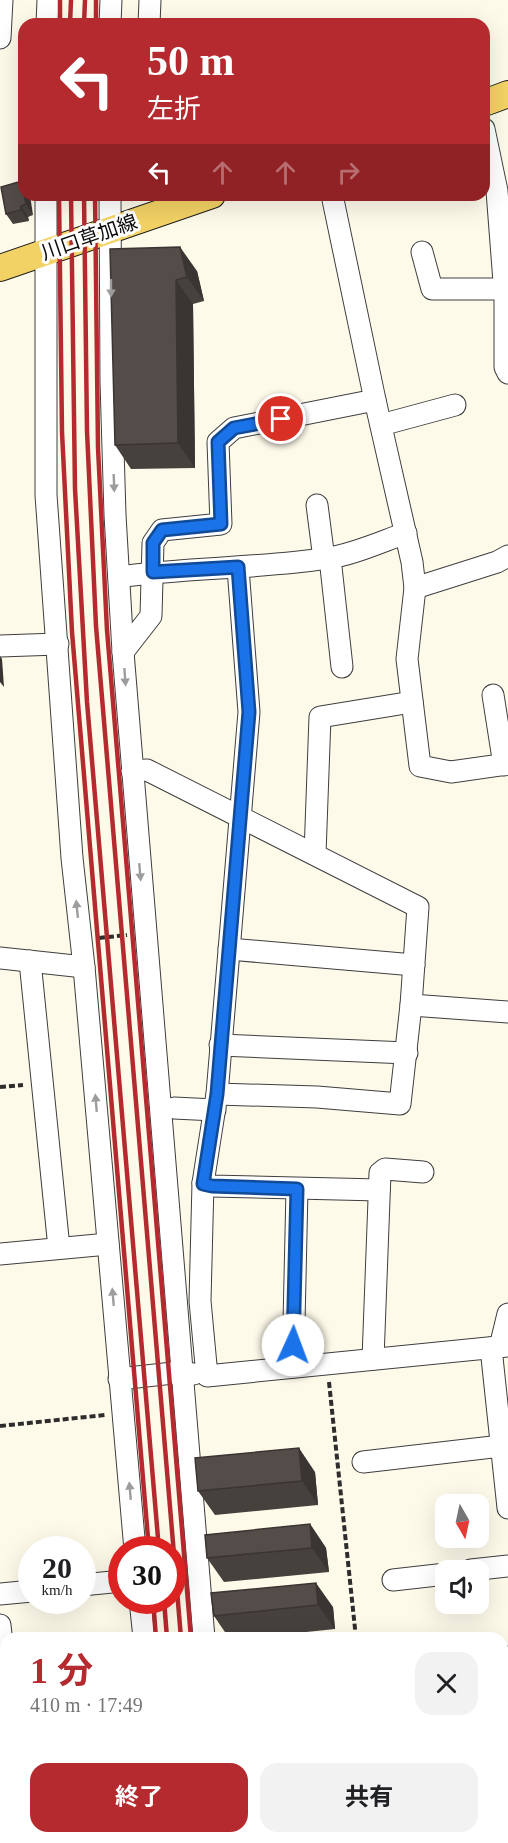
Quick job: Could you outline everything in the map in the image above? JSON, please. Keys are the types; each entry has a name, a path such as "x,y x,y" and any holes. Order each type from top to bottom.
{"main road":[{"path":"490,101 508,94"},
{"name":"川口草加線","path":"0,268 194,201"}],"street":[{"path":"0,38 2,0"},
{"path":"46,18 48,0"},
{"path":"110,18 111,0"},
{"path":"149,18 150,0"},
{"path":"490,150 503,197 505,367 508,373"},
{"path":"46,201 46,495 72,858 84,968 134,1536"},
{"path":"110,201 111,382 115,515 123,652 204,1632"},
{"path":"333,201 375,400 406,533 415,588 407,659 420,766 451,772 506,764 493,695"},
{"path":"422,252 432,289 504,290"},
{"path":"123,652 151,616 153,543 162,530 221,524 218,442 234,428 375,400"},
{"path":"381,424 455,405"},
{"path":"317,505 342,667"},
{"path":"119,577 153,572 327,559 406,533"},
{"path":"415,588 497,562 508,556"},
{"path":"207,1376 200,1301 203,1184 216,1102 249,712 238,567"},
{"path":"0,646 58,644"},
{"path":"315,854 320,717 412,702"},
{"path":"132,771 147,770 418,907 407,1053 400,1104 317,1097 216,1102 174,1108"},
{"path":"229,949 414,965"},
{"path":"0,958 84,968"},
{"path":"30,961 59,1248"},
{"path":"411,1005 508,1012"},
{"path":"220,1045 407,1053"},
{"path":"374,1359 380,1173 385,1169 423,1172"},
{"path":"203,1184 379,1191"},
{"path":"293,1367 297,1189"},
{"path":"0,1254 108,1244"},
{"path":"508,1314 500,1347 508,1508"},
{"path":"119,1379 182,1372 207,1376 500,1347"},
{"path":"363,1462 504,1460"},
{"path":"489,1568 508,1566"},
{"path":"393,1580 435,1575"},
{"path":"0,1594 18,1592"},
{"path":"141,1614 143,1632"}],"path":[{"path":"89,940 128,935"},
{"path":"328,1374 355,1632"},
{"path":"0,1426 109,1415"}],"building":[{"path":"18,182 18,201 25,201 26,204 21,206 21,210 6,214 1,187"},
{"path":"180,247 187,277 176,280 178,443 115,445 110,249"},
{"path":"299,1448 302,1481 198,1491 195,1458"},
{"path":"310,1524 312,1548 207,1558 205,1535"},
{"path":"316,1583 318,1605 214,1616 211,1593"}],"railway":[{"path":"60,0 60,18"},
{"path":"70,18 71,0"},
{"path":"84,18 85,0"},
{"path":"96,0 96,18"},
{"path":"59,201 62,432 72,632 148,1536"},
{"path":"71,201 75,489 87,702 158,1536"},
{"path":"84,201 87,431 96,626 180,1632"},
{"path":"95,201 98,448 107,630 190,1632"},
{"path":"154,1614 156,1632"},
{"path":"165,1614 167,1632"}],"route":[{"path":"281,419 234,428 218,442 221,524 162,530 153,543 153,572 238,567 249,712 217,1094 203,1184 297,1189 293,1345"}]}
